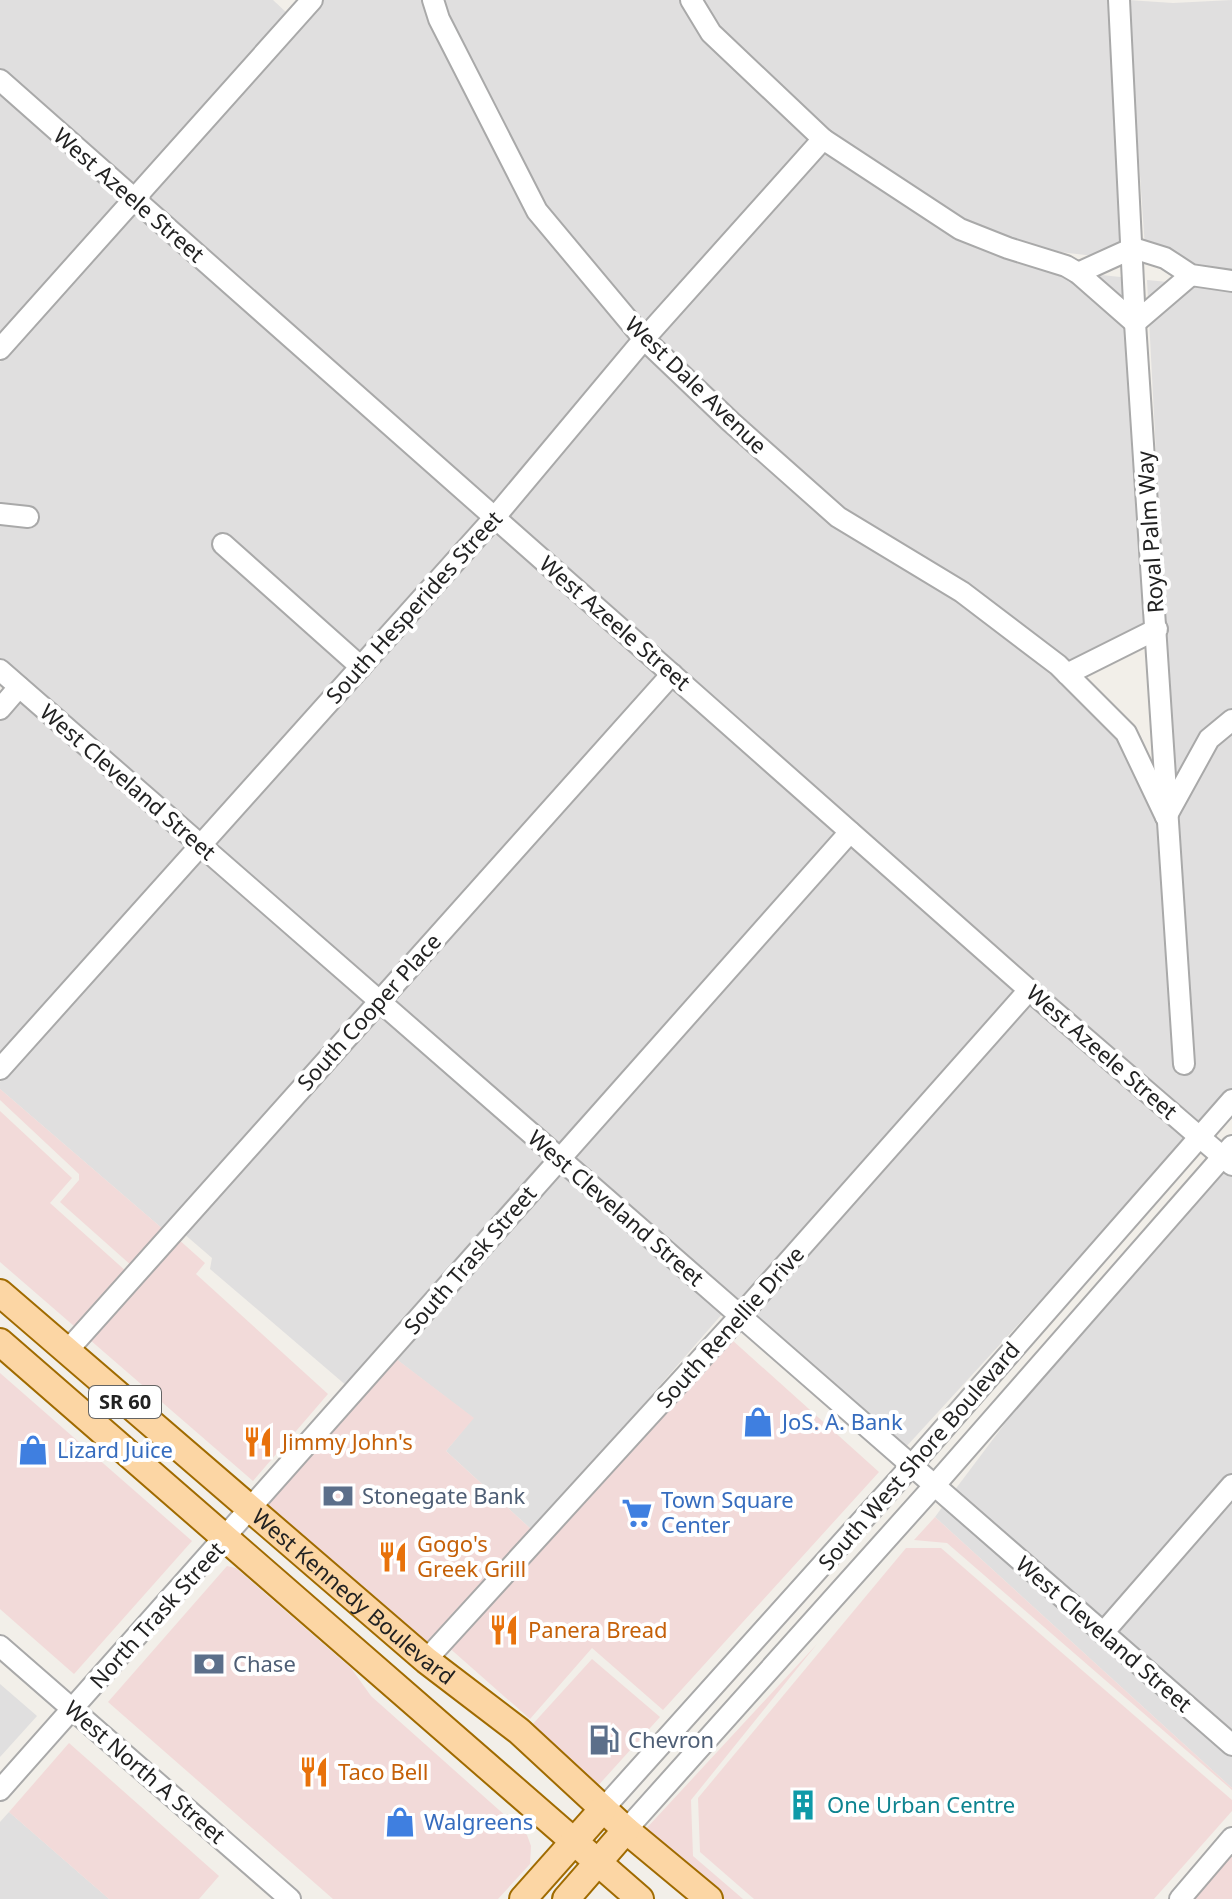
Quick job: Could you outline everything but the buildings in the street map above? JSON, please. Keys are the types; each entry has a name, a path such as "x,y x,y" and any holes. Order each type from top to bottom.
{"main road":[{"name":"West Kennedy Boulevard","path":"0,1293 426,1660 507,1721 626,1830 709,1899"},
{"name":"West Kennedy Boulevard","path":"0,1342 640,1899"},
{"path":"523,1899 603,1809"},
{"path":"566,1899 626,1830"}],"street":[{"name":"West Dale Avenue","path":"433,0 439,19 537,211 644,339 838,517 962,592 1067,674 1126,733 1166,817"},
{"path":"691,0 711,33 823,139 960,229 1066,266 1135,323 1191,275"},
{"name":"Royal Palm Way","path":"1119,0 1135,323 1184,1064"},
{"path":"0,349 135,200 300,4"},
{"name":"West Azeele Street","path":"0,80 1029,990 1200,1136 1229,1156"},
{"name":"South Hesperides Street","path":"0,1069 495,517 644,339 823,139"},
{"path":"1078,273 1133,248 1165,258 1191,275 1232,281"},
{"path":"0,514 28,517"},
{"path":"223,544 361,667"},
{"path":"1067,674 1157,629"},
{"name":"West Cleveland Street","path":"0,670 1232,1745"},
{"name":"South Cooper Place","path":"67,1351 672,674"},
{"path":"0,709 19,687"},
{"path":"1166,817 1209,739 1232,720"},
{"name":"South Trask Street","path":"250,1511 850,832"},
{"name":"South Renellie Drive","path":"426,1660 740,1316 1029,990"},
{"name":"South West Shore Boulevard","path":"603,1809 911,1466 1232,1100"},
{"name":"South West Shore Boulevard","path":"626,1830 1229,1156"},
{"path":"1103,1633 1232,1485"},
{"name":"North Trask Street","path":"0,1790 250,1511"},
{"name":"West North A Street","path":"0,1646 290,1899"},
{"path":"1180,1899 1232,1838"}],"shaded area":[{"path":"0,0 273,0 288,14 135,187 0,68"},
{"path":"322,0 424,0 529,216 633,340 494,504 147,198"},
{"path":"442,0 680,0 705,40 811,140 645,326 544,206"},
{"path":"702,0 1110,0 1128,260 1060,252 964,221 829,132 718,27"},
{"path":"1128,0 1173,3 1232,0 1232,270 1146,262"},
{"path":"0,92 123,201 0,337"},
{"path":"824,151 1054,270 1130,278 1148,624 1069,663 844,510 737,416 656,338"},
{"path":"135,212 482,518 361,654 223,532 212,546 349,668 201,833 0,658 0,523 35,526 38,510 0,505 0,362"},
{"path":"1147,280 1232,288 1232,709 1204,733 1174,786 1168,632 1165,626"},
{"path":"644,352 1052,672 1061,685 1064,684 1119,738 1157,817 1176,1074 1193,1070 1175,821 1215,745 1232,731 1232,1088 1200,1124 506,515"},
{"path":"494,529 660,675 378,989 214,844"},
{"path":"672,686 838,833 559,1146 391,1000"},
{"path":"19,699 189,847 0,1057 0,721"},
{"path":"850,844 1017,991 740,1304 571,1157"},
{"path":"202,858 366,1003 164,1230 0,1089 0,1082"},
{"path":"1030,1002 1187,1138 1052,1291 905,1448 752,1315"},
{"path":"378,1014 546,1160 348,1387 210,1269 212,1258 183,1233"},
{"path":"0,1089 164,1230 132,1266 60,1202 79,1180 79,1174 0,1100"},
{"path":"0,1111 72,1178 50,1203 137,1281 177,1238 205,1263 196,1274 328,1394 253,1481 0,1262"},
{"path":"1222,1169 1232,1177 1232,1473 1103,1620 954,1491 1042,1374"},
{"path":"559,1171 723,1313 533,1531 446,1451 473,1418 396,1359"},
{"path":"731,1339 879,1472 663,1710 592,1648 530,1719 446,1645"},
{"path":"395,1358 474,1418 446,1451 533,1531 428,1646 267,1504"},
{"path":"0,1373 192,1541 74,1674 0,1609"},
{"path":"1232,1498 1232,1732 1115,1631"},
{"path":"943,1506 1232,1757 1232,1788 935,1517"},
{"path":"935,1517 1232,1790 947,1543 914,1540"},
{"path":"906,1548 941,1548 1232,1800 1232,1811 1154,1899 754,1899 700,1852 698,1798"},
{"path":"227,1566 236,1568 351,1668 371,1696 527,1835 531,1846 530,1864 498,1899 333,1899 108,1702"},
{"path":"817,1644 691,1800 693,1856 743,1899 723,1899 643,1832"},
{"path":"592,1659 660,1717 595,1789 531,1726"},
{"path":"0,1684 37,1716 0,1757"},
{"path":"69,1743 219,1876 199,1899 109,1899 9,1812"},
{"path":"9,1812 109,1899 0,1899 0,1822"},
{"path":"1232,1851 1232,1899 1191,1899"}],"place":[{"name":"JoS. A. Bank","path":"758,1422"},
{"name":"Jimmy John's","path":"258,1442"},
{"name":"Lizard Juice","path":"33,1450"},
{"name":"Stonegate Bank","path":"338,1496"},
{"name":"Town Square Center","path":"637,1513"},
{"name":"Gogo's Greek Grill","path":"393,1557"},
{"name":"Panera Bread","path":"504,1630"},
{"name":"Chase","path":"209,1664"},
{"name":"Chevron","path":"604,1740"},
{"name":"Taco Bell","path":"314,1772"},
{"name":"One Urban Centre","path":"803,1805"},
{"name":"Walgreens","path":"400,1822"}]}
